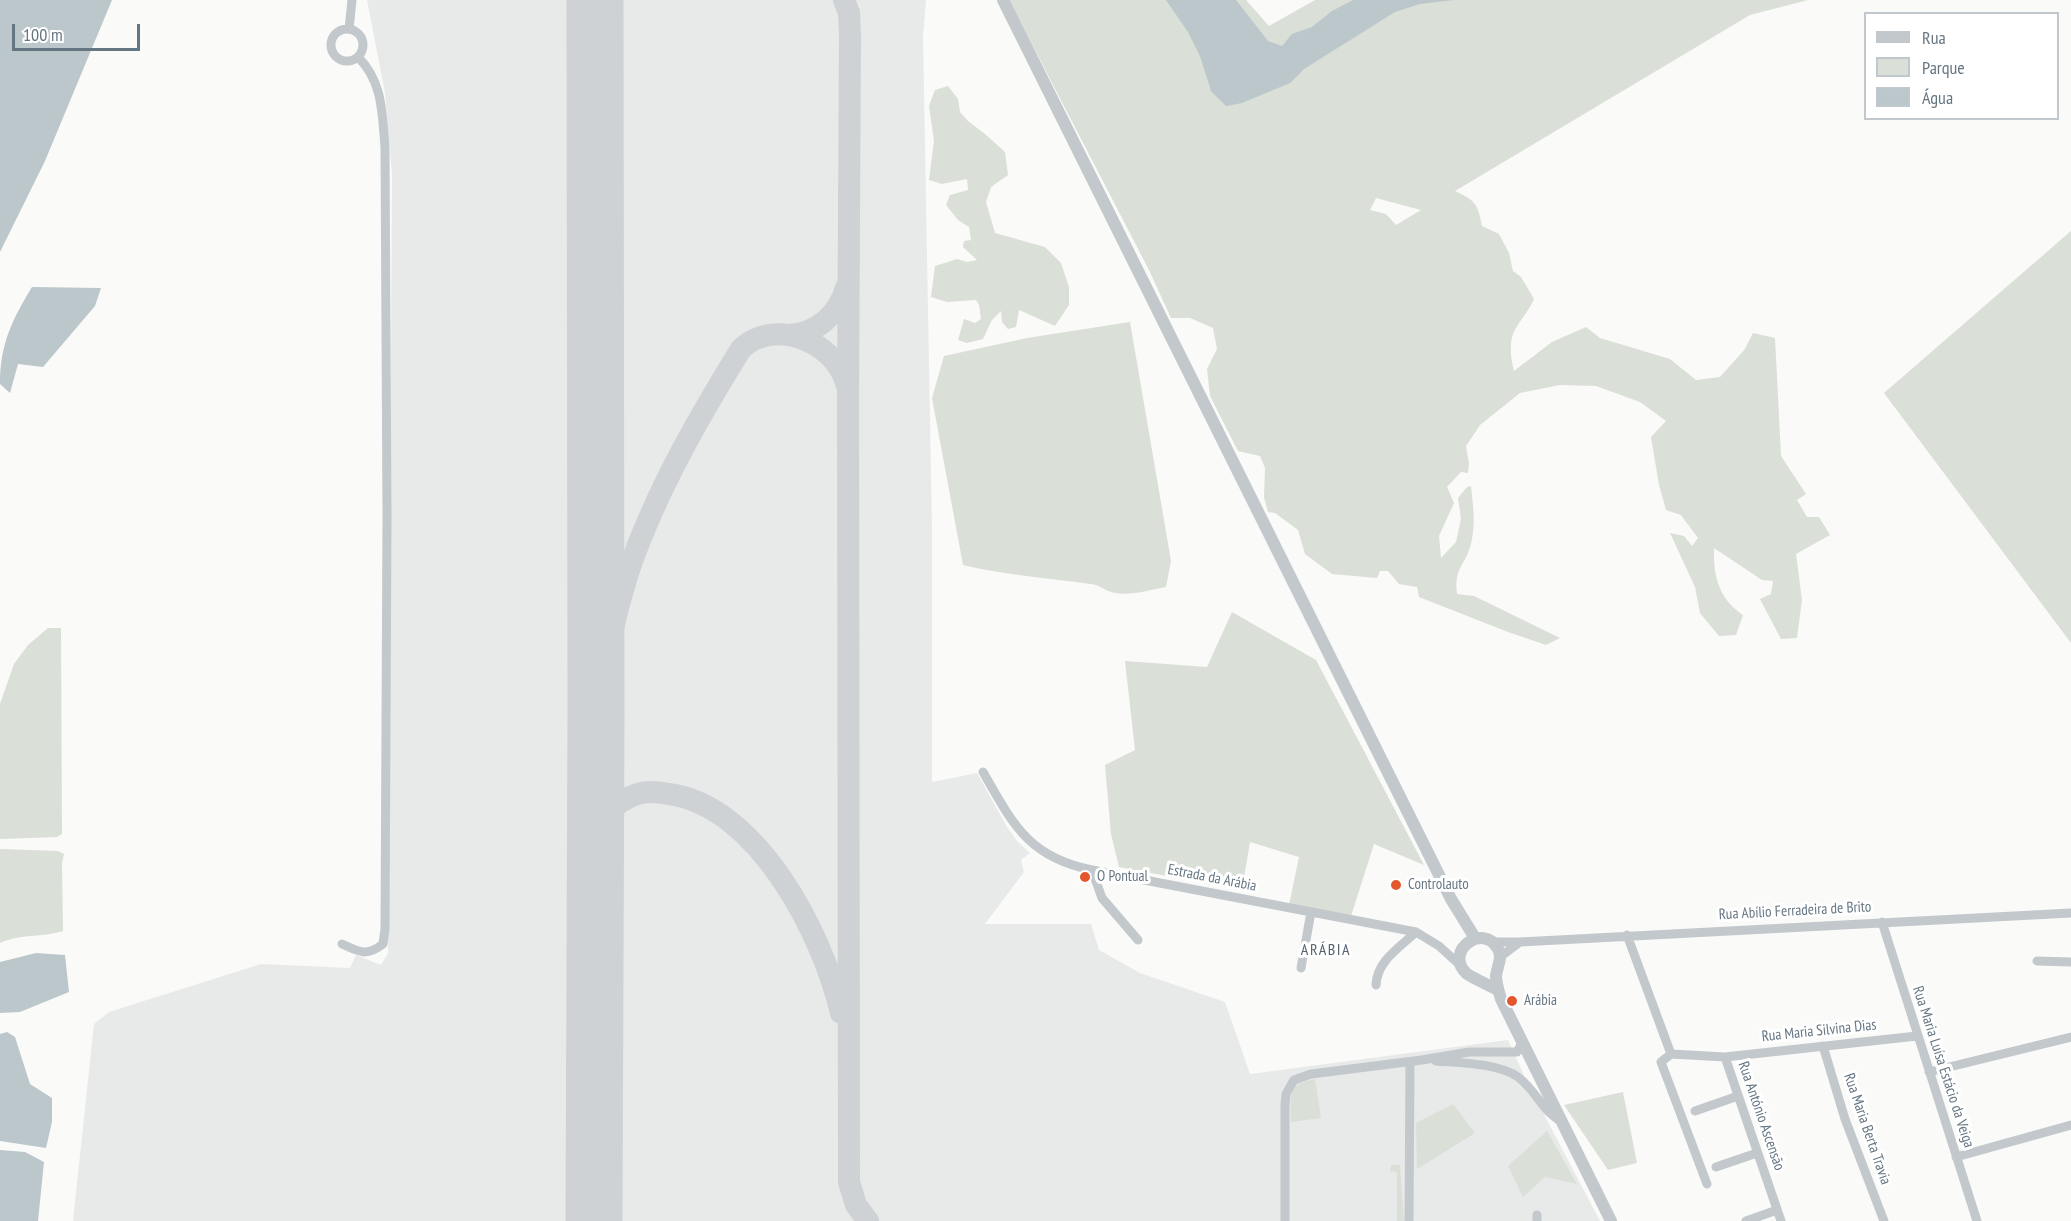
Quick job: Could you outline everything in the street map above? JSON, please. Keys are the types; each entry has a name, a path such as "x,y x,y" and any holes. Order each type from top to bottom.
{"street":[{"path":"349,29 352,0"},
{"path":"1003,0 1451,899 1467,944"},
{"path":"344,29 358,33 362,42 362,51 358,57 351,61 340,60 336,57 330,44 334,34 344,29"},
{"path":"342,944 362,953 375,950 383,944 386,929 385,147 378,90 374,77 358,57"},
{"name":"Estrada da Arábia","path":"983,772 1009,817 1022,834 1049,856 1062,862 1092,870 1416,932 1439,946"},
{"path":"1092,870 1102,898 1138,940"},
{"path":"1300,968 1311,912"},
{"name":"Rua Abílio Ferradeira de Brito","path":"1492,942 2071,913"},
{"name":"Rua Maria Luísa Estácio da Veiga","path":"1882,922 1977,1221"},
{"path":"1376,985 1376,974 1381,965 1416,932"},
{"path":"1628,935 1671,1054 1661,1062 1707,1184"},
{"path":"1439,946 1467,944 1481,938 1492,942 1498,949 1499,962 1496,977 1498,990 1611,1221"},
{"path":"1479,978 1488,977 1499,962 1521,942"},
{"path":"1461,966 1460,954 1467,944"},
{"path":"1439,946 1468,975 1479,978 1498,990"},
{"path":"2037,961 2071,962"},
{"name":"Rua Maria Silvina Dias","path":"1725,1057 1917,1036"},
{"path":"1929,1072 2071,1037"},
{"path":"1285,1221 1284,1124 1286,1094 1294,1080 1311,1074 1469,1052 1517,1052 1523,1041"},
{"name":"Rua Maria Berta Travia","path":"1823,1046 1845,1119 1884,1221"},
{"name":"Rua António Ascensão","path":"1671,1054 1725,1057 1781,1221"},
{"path":"1422,1060 1469,1064 1510,1073 1522,1080 1546,1109 1564,1125"},
{"path":"1410,1062 1410,1221"},
{"path":"1695,1111 1738,1096"},
{"path":"1956,1157 2071,1125"},
{"path":"1716,1167 1757,1153"},
{"path":"1746,1221 1777,1209"}],"shaded area":[{"path":"367,0 926,0 923,36 932,531 932,782 977,773 1007,827 1030,853 1021,860 1024,872 985,924 1091,924 1099,950 1140,973 1225,1002 1250,1074 1508,1040 1528,1084 1600,1221 73,1221 94,1024 109,1012 261,964 350,968 356,955 381,965 388,953 392,173 385,93"}],"green space":[{"path":"1009,0 1246,0 1269,26 1315,0 1808,0 1750,15 1455,191 1467,197 1474,204 1482,226 1499,234 1509,253 1513,271 1521,277 1534,299 1513,333 1511,355 1514,371 1552,342 1586,327 1600,338 1670,359 1696,380 1720,377 1745,349 1753,333 1775,338 1781,456 1806,494 1797,500 1807,517 1819,517 1830,535 1796,554 1802,600 1797,638 1781,639 1760,599 1771,594 1773,581 1762,580 1714,548 1716,577 1719,586 1728,602 1743,615 1736,635 1719,636 1700,613 1695,587 1670,533 1684,536 1692,546 1698,538 1681,515 1666,510 1659,485 1651,437 1666,421 1640,402 1596,386 1560,385 1520,393 1480,425 1466,446 1468,473 1461,472 1447,487 1454,503 1439,536 1441,558 1456,542 1461,519 1458,498 1467,487 1471,486 1474,515 1473,536 1469,552 1457,578 1457,594 1474,596 1560,638 1546,645 1508,632 1419,597 1417,587 1399,584 1388,571 1380,571 1377,578 1332,574 1305,554 1298,530 1275,513 1268,512 1264,497 1265,468 1260,456 1238,451 1210,396 1207,369 1217,349 1213,328 1190,318 1171,318 1149,270","holes":["1376,198 1421,210 1396,225 1386,214 1370,210"]},
{"path":"948,86 958,99 960,112 1005,152 1008,175 991,187 986,202 995,233 1045,247 1061,263 1069,287 1069,305 1055,326 1019,310 1016,327 1008,329 1002,322 1001,311 992,320 983,339 967,343 958,340 964,319 975,323 981,319 976,300 947,302 931,297 935,266 957,259 967,262 977,260 963,247 964,241 971,240 969,227 958,220 946,205 950,195 968,190 967,179 942,184 929,180 934,141 929,106 935,90"},
{"path":"2071,231 2071,643 1884,393"},
{"path":"1130,322 1171,561 1166,587 1124,594 1108,591 1093,584 1010,574 963,565 932,398 944,356 1027,338"},
{"path":"1232,612 1316,660 1424,865 1374,844 1351,916 1289,905 1299,857 1250,842 1242,890 1119,867 1111,834 1105,765 1135,750 1125,661 1207,667"},
{"path":"48,628 61,628 62,834 57,837 0,839 0,704 14,664 28,645"},
{"path":"0,849 58,851 64,854 62,863 63,931 16,938 0,943"},
{"path":"1315,1079 1321,1118 1291,1122 1292,1093 1299,1084"},
{"path":"1623,1092 1637,1163 1608,1170 1564,1105"},
{"path":"1453,1104 1475,1133 1417,1169 1416,1123"},
{"path":"1547,1131 1577,1184 1545,1177 1523,1197 1508,1166"},
{"path":"1391,1165 1400,1165 1404,1221 1397,1221 1397,1172 1390,1171"}],"water":[{"path":"0,0 112,0 45,161 0,252"},
{"path":"1166,0 1236,0 1268,41 1282,46 1292,34 1312,27 1332,11 1353,0 1454,0 1420,4 1395,12 1304,69 1290,83 1242,103 1226,106 1211,91 1200,56 1188,32"},
{"path":"32,287 101,288 95,306 43,367 18,364 10,393 0,384 2,357 8,333"},
{"path":"36,953 65,955 69,992 20,1012 0,1013 0,962"},
{"path":"7,1032 15,1037 30,1084 52,1098 52,1122 46,1148 0,1141 0,1034"},
{"path":"0,1150 25,1152 44,1162 38,1221 0,1221"}],"taxiway":[{"path":"844,0 849,13 850,35 849,1182 856,1205 868,1221"},
{"path":"789,335 809,331 825,321 838,306 846,288"},
{"path":"596,710 620,600 642,536 680,454 741,349 754,340 770,335 801,338 816,345 829,355 839,368 846,383"},
{"path":"594,842 600,825 614,807 645,792 669,794 701,804 731,822 758,848 782,879 802,913 819,948 841,1013"}],"runway":[{"path":"594,1221 595,0"}],"place":[{"name":"O Pontual","path":"1085,877"},
{"name":"Controlauto","path":"1396,885"},
{"name":"Arábia","path":"1512,1001"}],"district":[{"name":"ARÁBIA","path":"1326,950"}]}
